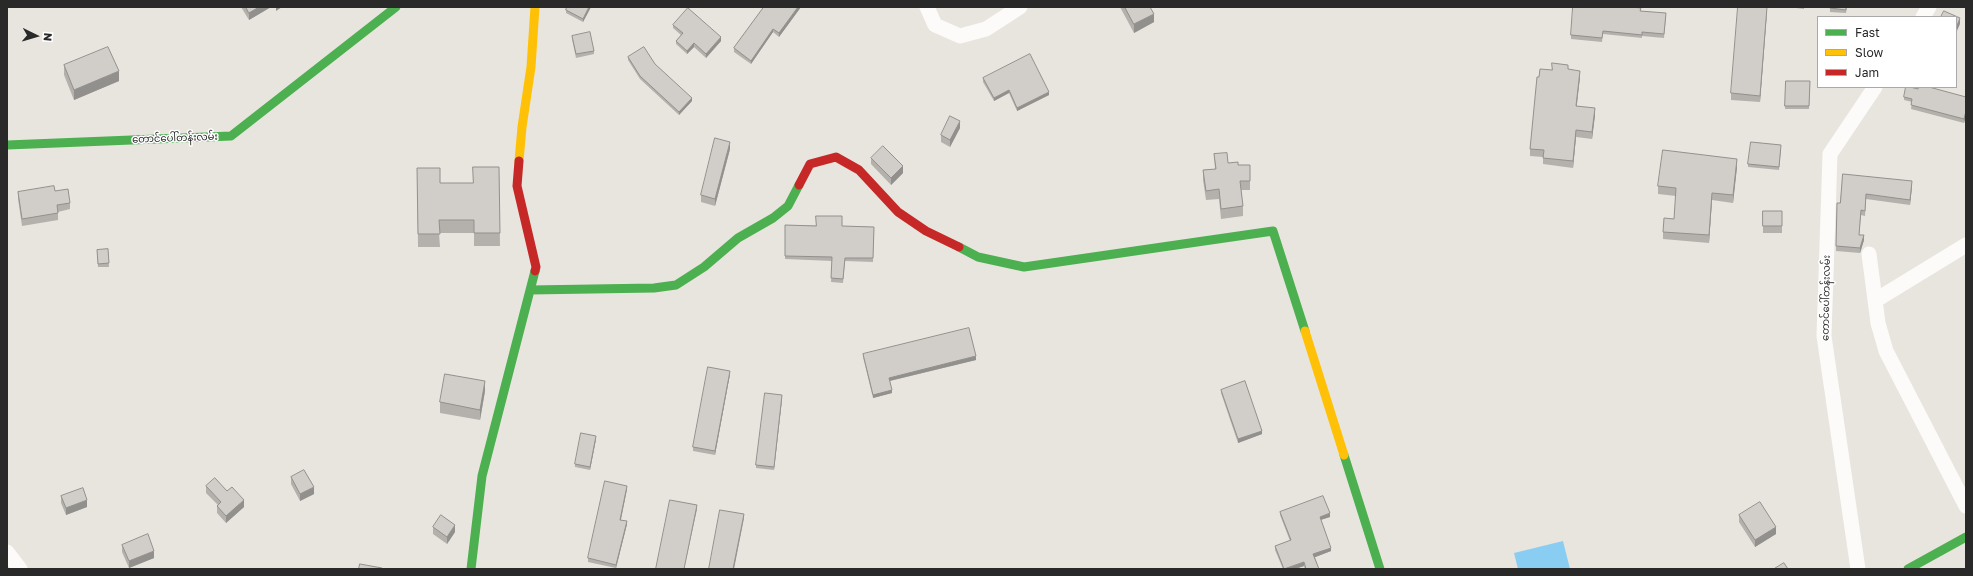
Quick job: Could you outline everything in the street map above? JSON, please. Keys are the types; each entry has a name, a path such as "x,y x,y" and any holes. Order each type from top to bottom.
{"main road":[{"name":"တောင်ပေါ်တန်းလမ်း","path":"7,145 231,136 396,7"},
{"path":"471,569 482,476 536,267 517,186 522,127 531,67 535,7"},
{"path":"530,290 654,288 676,285 704,266 738,238 773,218 788,206 810,164 836,157 859,170 898,212 926,231 978,257 1024,267 1273,231 1380,569"},
{"path":"1908,569 1966,537"}],"street":[{"path":"927,7 935,25 960,36 986,30 1020,7"},
{"path":"1923,16 1929,7"},
{"name":"တောင်ပေါ်တန်းလမ်း","path":"1858,569 1824,336 1830,154 1874,88"},
{"path":"1876,300 1966,245"},
{"path":"1869,254 1878,324 1886,352 1966,506"},
{"path":"7,552 20,569"}],"water":[{"path":"1563,541 1570,569 1518,569 1514,553"}],"building":[{"path":"246,7 259,7 249,13"},
{"path":"567,7 589,7 583,19 566,10"},
{"path":"764,7 798,7 779,33 773,29 751,61 734,48"},
{"path":"1125,7 1150,7 1154,14 1134,24"},
{"path":"1573,7 1632,7 1641,8 1640,11 1666,13 1664,34 1642,32 1642,35 1603,31 1602,38 1571,35"},
{"path":"1738,7 1767,7 1760,96 1731,93"},
{"path":"1846,7 1846,10 1830,8"},
{"path":"688,8 721,37 706,54 694,43 687,51 676,41 683,33 673,25"},
{"path":"1944,11 1955,16 1942,16"},
{"path":"1957,17 1960,18 1957,26"},
{"path":"590,32 594,51 576,54 572,36"},
{"path":"108,47 119,71 74,90 64,65"},
{"path":"644,47 655,64 692,98 679,112 640,76 628,57"},
{"path":"1030,54 1049,92 1017,108 1009,90 994,98 983,78"},
{"path":"1552,63 1568,65 1568,69 1580,71 1576,106 1595,108 1592,132 1576,130 1573,161 1543,158 1544,150 1530,149 1537,77 1539,77 1540,69 1552,70"},
{"path":"1786,81 1810,81 1809,106 1785,106"},
{"path":"1906,88 1933,88 1966,97 1966,111 1964,119 1911,105 1912,99 1904,97"},
{"path":"950,116 960,121 950,140 941,135"},
{"path":"715,138 730,142 715,199 701,195"},
{"path":"1751,142 1781,145 1779,167 1748,164"},
{"path":"883,146 903,166 891,178 871,158"},
{"path":"1663,150 1737,159 1733,195 1712,193 1709,235 1663,232 1664,218 1674,219 1676,188 1658,186"},
{"path":"1227,153 1228,163 1238,162 1238,165 1250,165 1250,181 1240,181 1243,206 1221,209 1219,189 1206,191 1203,170 1216,169 1214,154"},
{"path":"473,167 499,167 500,233 474,233 474,220 439,220 440,234 418,234 417,168 440,168 440,183 473,183"},
{"path":"1843,174 1912,181 1910,200 1866,194 1865,211 1861,210 1859,235 1864,235 1860,248 1836,246 1837,203 1840,203"},
{"path":"54,186 55,191 68,189 70,203 57,205 58,213 22,219 18,192"},
{"path":"1763,211 1782,211 1782,226 1763,226"},
{"path":"816,216 842,216 842,226 874,227 873,258 845,258 843,279 831,278 832,257 785,256 785,225 816,226"},
{"path":"108,249 109,263 98,264 97,250"},
{"path":"969,328 976,356 889,378 892,390 873,395 863,354"},
{"path":"708,367 730,371 715,451 693,447"},
{"path":"445,374 485,381 480,410 440,402"},
{"path":"1245,381 1262,431 1238,439 1221,390"},
{"path":"765,393 782,395 774,467 756,465"},
{"path":"581,433 596,436 590,467 575,464"},
{"path":"304,470 314,487 300,494 291,477"},
{"path":"215,478 227,491 232,487 244,500 226,516 217,506 221,502 206,486"},
{"path":"605,481 627,486 620,520 627,521 616,565 588,558"},
{"path":"83,488 87,500 66,508 61,496"},
{"path":"1323,496 1330,513 1320,517 1331,548 1313,554 1319,569 1306,569 1304,562 1284,569 1275,546 1291,540 1280,512"},
{"path":"670,500 697,505 684,569 656,569"},
{"path":"1760,502 1776,527 1755,540 1739,515"},
{"path":"720,510 744,514 733,569 709,569"},
{"path":"441,515 455,525 447,537 433,527"},
{"path":"148,534 154,551 129,561 122,545"},
{"path":"1784,563 1788,569 1774,569"},
{"path":"360,564 382,568 382,569 359,569"}],"traffic: fast":[{"path":"7,145 231,136 396,7"},
{"path":"530,290 654,288 676,285 704,267 738,238 773,218 788,206 799,185"},
{"path":"959,247 978,257 1024,267 1273,231 1305,331"},
{"path":"471,569 482,476 535,271"},
{"path":"1344,455 1380,569"},
{"path":"1908,569 1966,537"}],"traffic: slow":[{"path":"519,161 522,127 531,67 535,7"},
{"path":"1305,331 1344,455"}],"traffic: jam":[{"path":"799,185 810,164 836,157 859,170 898,212 926,231 959,247"},
{"path":"519,161 517,186 536,267 535,271"}]}
